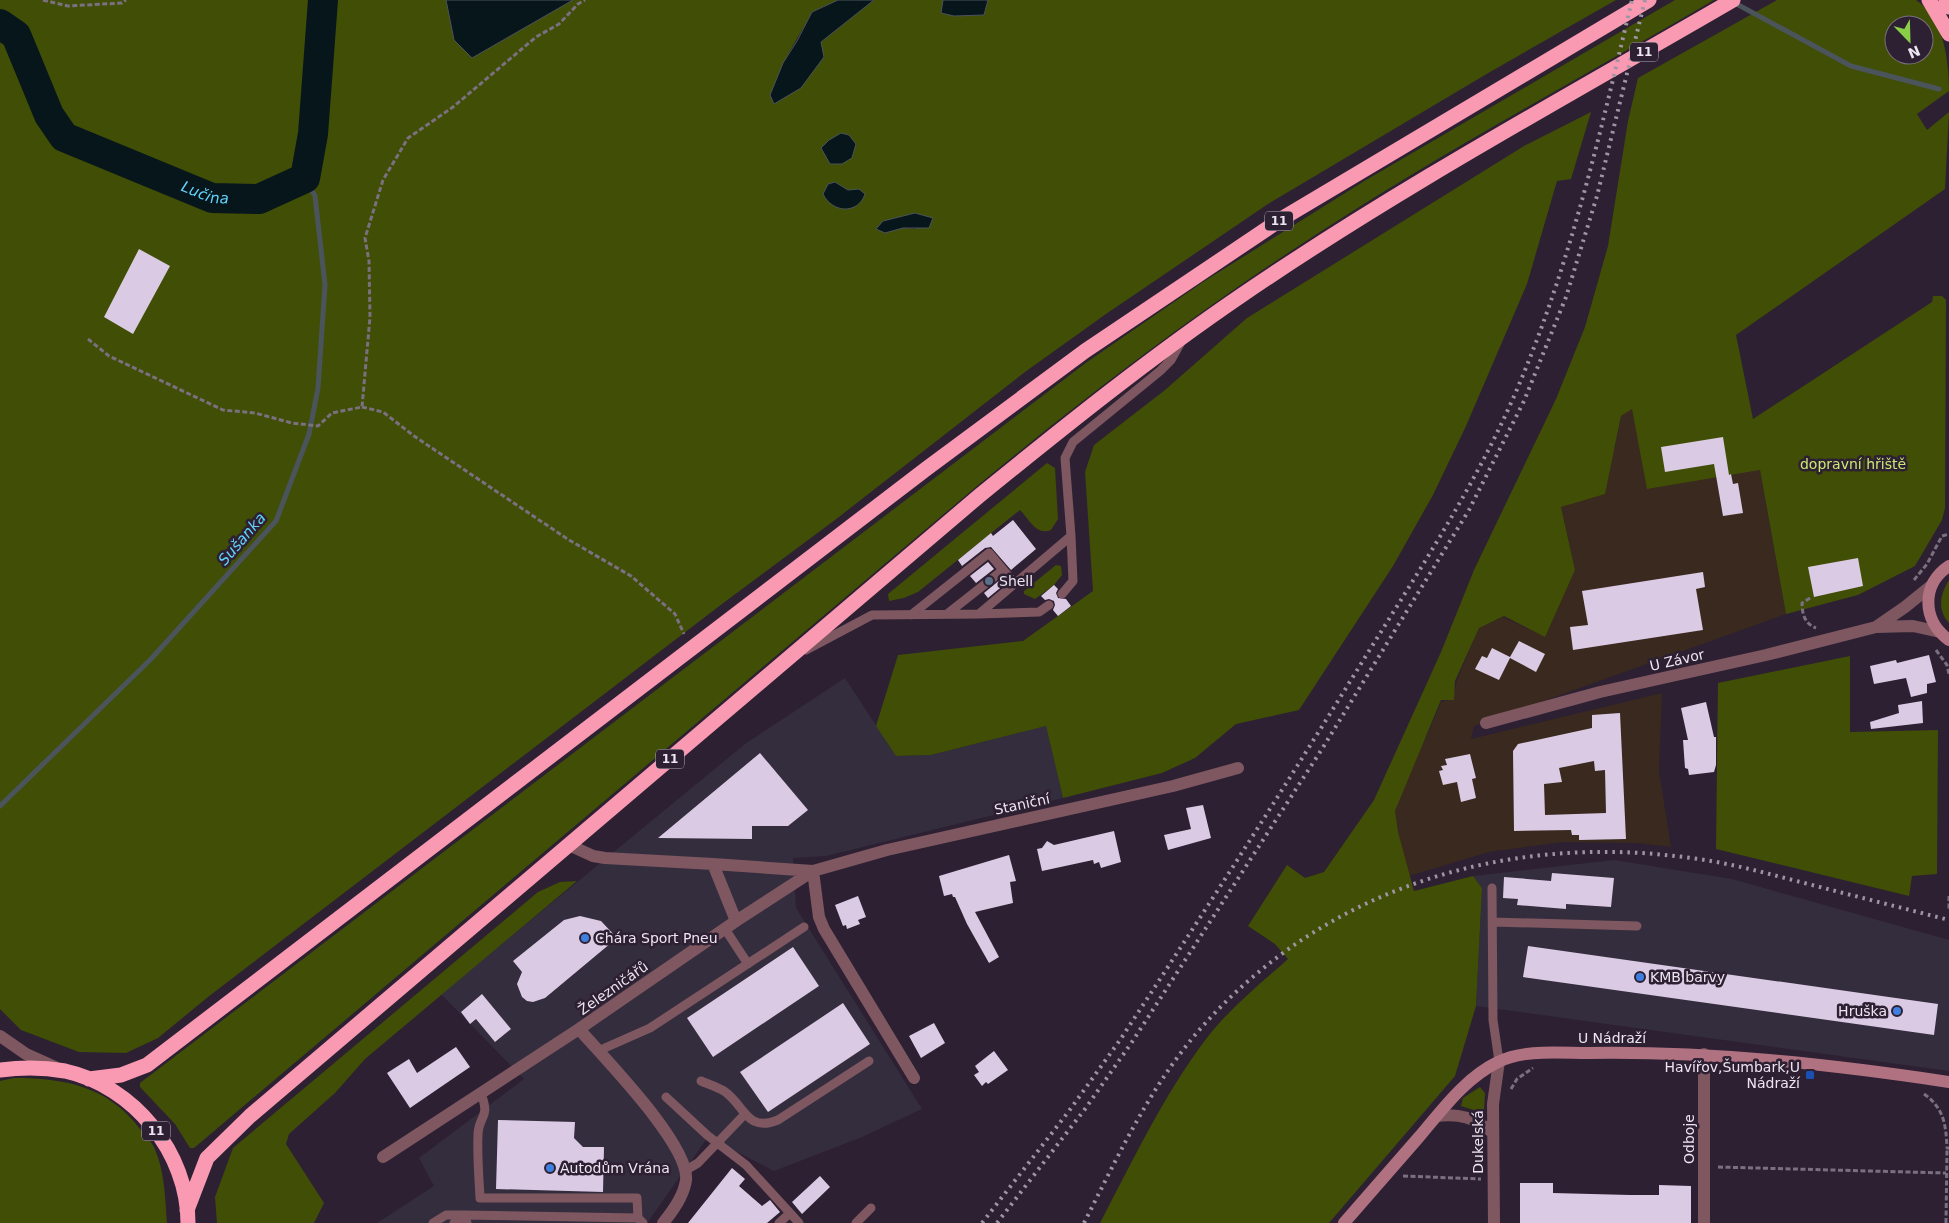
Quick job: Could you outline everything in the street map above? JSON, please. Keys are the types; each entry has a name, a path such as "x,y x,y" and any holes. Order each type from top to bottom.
{"highway":[{"name":"11","path":"89,1079 121,1075 147,1065 926,469 1086,351 1284,218 1649,0"},
{"name":"11","path":"188,1219 207,1158 222,1141 786,660 1021,462 1120,383 1184,336 1295,260 1368,214 1733,0"},
{"path":"1929,0 1949,34"},
{"path":"1946,0 1949,8"},
{"name":"11","path":"0,1070 42,1068 66,1072 89,1079 121,1097 154,1127 177,1168 188,1219"}],"street":[{"path":"1946,638 1929,610 1931,586 1947,565"},
{"name":"U Závor","path":"1876,627 1931,586"},
{"name":"U Závor","path":"1486,723 1600,692 1766,655 1876,627 1913,626 1946,638"},
{"name":"Staniční","path":"736,921 813,871 887,850 1173,786 1238,768"},
{"path":"569,845 593,856 605,858 713,864 736,921"},
{"name":"Staniční","path":"713,864 813,871"},
{"path":"813,871 819,917 824,930 914,1078"},
{"name":"Železničářů","path":"686,1170 674,1143 662,1125 579,1029 736,921"},
{"path":"384,1157 579,1029"},
{"path":"0,1036 26,1054 66,1072"},
{"name":"U Nádraží","path":"1344,1223 1468,1083 1499,1061 1538,1054 1704,1054 1826,1065 1949,1082"},
{"name":"Odboje","path":"1704,1054 1704,1223"},
{"name":"Dukelská","path":"1494,1223 1492,1132 1493,1104 1499,1061"},
{"path":"1437,1116 1460,1115 1472,1118 1492,1132"},
{"path":"663,1223 681,1197 686,1180 686,1170"}],"lane":[{"path":"1062,594 1073,581 1065,458 1073,442 1160,371 1170,360 1184,336"},
{"path":"979,614 1071,536"},
{"path":"911,615 989,554 1015,584"},
{"path":"947,614 1003,570"},
{"path":"786,660 872,615 1038,612 1049,605"},
{"path":"1492,888 1493,1020 1499,1061"},
{"path":"1493,922 1637,926"},
{"path":"598,1051 650,1028 804,927"},
{"path":"725,929 748,964"},
{"path":"701,1081 724,1091 745,1114 758,1124 769,1124 869,1061"},
{"path":"433,1223 446,1214 466,1219 641,1220 637,1198 480,1198 478,1132 485,1115 485,1104 481,1094"},
{"path":"666,1097 746,1165 799,1223"},
{"path":"686,1170 698,1163 745,1114"},
{"path":"856,1223 871,1208"},
{"path":"779,1223 790,1213"},
{"path":"454,1223 466,1219"}],"path":[{"path":"44,0 68,6 122,4 126,0"},
{"path":"362,407 370,317 369,261 365,238 383,180 408,138 453,107 536,37 559,24 578,4 586,0"},
{"path":"88,339 109,356 224,410 255,413 300,424 318,426 332,413 362,407 383,412 414,436 568,540 631,576 675,614 685,635"},
{"path":"1810,598 1802,603 1803,615 1809,624 1823,628"},
{"path":"1933,646 1947,665 1949,674"},
{"path":"1949,896 1949,910"},
{"path":"1946,1148 1946,1223"},
{"path":"1704,1166 1946,1173"},
{"path":"1406,1168 1400,1175 1404,1177 1493,1179"}],"shaded area":[{"path":"446,0 573,0 472,58 454,40"},
{"path":"838,0 874,0 821,42 824,57 801,88 774,104 770,95 783,63 812,12"},
{"path":"943,0 988,0 984,15 954,16 941,13"},
{"path":"841,133 849,135 856,144 852,158 842,164 830,164 821,148 829,140"},
{"path":"835,182 848,190 859,189 865,194 862,201 857,206 845,209 832,205 823,194 828,184"},
{"path":"244,190 251,211 215,208"},
{"path":"915,213 933,218 929,228 903,228 885,233 876,229 883,221"},
{"path":"1632,408 1716,477 1760,470 1786,614 1474,726 1471,739 1662,693 1659,771 1671,847 1637,843 1563,842 1489,852 1399,879 1383,819 1429,731 1441,702 1453,699 1457,680 1479,627 1503,617 1544,636 1575,570 1561,506 1615,448 1621,416"},
{"path":"845,678 896,756 931,755 1046,726 1063,798 826,856 793,858 796,908 922,1109 862,1137 774,1171 708,1137 647,1223 377,1223 434,1186 419,1158 524,1079 441,994 745,744"},
{"path":"1614,860 1732,879 1949,940 1949,1071 1476,1006 1482,888 1473,876"}],"green space":[{"path":"0,0 446,0 454,40 472,58 573,0 838,0 812,12 779,76 874,0 943,0 941,13 954,16 984,15 988,0 1616,0 1490,72 1268,204 1106,314 1025,372 835,520 722,604 208,997 158,1038 126,1053 79,1052 21,1030 0,1009","holes":["915,213 916,229 903,228 883,221"]},
{"path":"1675,0 1714,0 1449,152 1345,216 1212,305 1093,393 977,486 194,1148 190,1148 175,1124 140,1087 140,1083 1087,362 1203,282 1366,180"},
{"name":"dopravní hřiště","path":"1777,0 1916,0 1931,15 1884,15 1884,65 1934,65 1934,20 1939,29 1946,54 1949,91 1917,114 1927,130 1949,112 1945,189 1736,335 1753,419 1932,302 1933,296 1942,296 1946,300 1945,508 1942,520 1915,566 1858,595 1786,614 1760,470 1647,489 1632,409 1621,416 1605,494 1561,507 1575,570 1545,637 1504,616 1479,628 1455,681 1454,700 1441,700 1395,811 1398,832 1414,891 1473,876 1482,888 1476,1006 1455,1076 1329,1223 1100,1223 1149,1129 1190,1061 1225,1017 1288,959 1275,944 1248,926 1287,865 1305,878 1324,872 1374,800 1441,652 1474,570 1556,399 1585,327 1608,246 1628,121 1638,78"},
{"path":"1591,112 1571,179 1557,181 1527,284 1466,426 1433,495 1393,566 1299,710 1236,724 1195,758 1162,773 1063,798 1046,726 931,755 896,756 876,726 898,655 1023,641 1093,591 1085,472 1094,445 1165,390 1247,318 1524,146"},
{"path":"1047,463 1055,468 1058,519 1051,530 1041,531 1037,529 1020,510 918,592 904,598 889,601 888,594"},
{"path":"1056,565 1061,566 1062,575 1054,585 1035,599 1024,594 1024,591"},
{"path":"1949,580 1949,623 1943,613 1941,602"},
{"path":"1850,656 1850,732 1938,730 1937,874 1912,876 1909,896 1716,849 1718,683"},
{"path":"577,881 365,1059 335,1093 289,1134 286,1144 324,1203 314,1223 217,1223 215,1197 233,1148 538,892 560,882"},
{"path":"14,1078 50,1080 84,1087 114,1103 127,1114 151,1142 158,1156 164,1185 167,1223 0,1223 0,1081"},
{"path":"1480,1087 1485,1093 1484,1110 1480,1112 1461,1106 1463,1098"}],"building":[{"path":"139,249 170,266 133,334 104,317"},
{"path":"1723,437 1729,475 1731,474 1733,484 1738,483 1743,513 1723,516 1714,464 1665,472 1661,447"},
{"path":"1013,520 1036,549 1011,570 991,547 985,548 962,566 958,560 991,533 993,536"},
{"path":"1858,558 1863,586 1814,597 1808,567"},
{"path":"988,562 994,569 976,583 970,576"},
{"path":"1703,572 1705,587 1696,589 1703,630 1573,650 1570,627 1588,625 1582,591"},
{"path":"1001,579 1005,584 988,598 984,593"},
{"path":"1054,585 1058,589 1056,593 1058,598 1066,599 1071,606 1058,616 1053,610 1054,601 1045,600 1041,596"},
{"path":"1519,641 1545,654 1536,672 1510,658 1499,680 1475,669 1482,656 1487,658 1492,648 1510,657"},
{"path":"1929,655 1936,682 1927,684 1927,693 1911,697 1906,678 1874,684 1870,666 1896,660 1897,663"},
{"path":"1922,701 1923,723 1871,729 1870,722 1899,713 1898,705"},
{"path":"1706,702 1714,737 1716,737 1716,765 1714,772 1689,775 1688,769 1685,768 1683,740 1688,740 1681,708"},
{"path":"1620,713 1626,839 1579,840 1579,835 1572,835 1571,830 1514,831 1513,751 1518,744 1592,728 1592,715","holes":["1594,761 1595,771 1605,770 1606,813 1545,815 1544,784 1562,782 1559,768"]},
{"path":"760,753 808,810 788,826 752,826 752,839 658,838"},
{"path":"1470,754 1476,778 1472,779 1476,798 1461,802 1457,782 1443,785 1439,771 1443,770 1441,766 1447,765 1445,759"},
{"path":"1203,805 1211,838 1168,850 1164,835 1191,829 1186,808"},
{"path":"1114,831 1121,862 1101,868 1099,862 1094,864 1093,860 1042,871 1037,849 1042,848 1047,841 1054,845"},
{"path":"1009,855 1016,881 1010,882 1013,903 975,912 999,957 989,963 967,924 955,897 952,894 944,896 939,876"},
{"path":"1552,873 1614,878 1611,907 1566,904 1566,909 1517,905 1518,899 1503,898 1504,877 1551,881"},
{"path":"858,896 866,917 858,920 860,924 847,929 846,925 843,926 835,905"},
{"path":"580,916 601,921 617,938 545,998 533,1002 527,1001 522,997 517,984 522,972 513,961 564,920"},
{"path":"1528,946 1938,1004 1934,1035 1523,977"},
{"path":"793,947 819,986 713,1057 687,1018"},
{"path":"482,994 511,1029 495,1042 476,1019 470,1024 461,1012"},
{"path":"843,1003 870,1044 768,1112 740,1072"},
{"path":"934,1023 945,1043 921,1058 909,1036"},
{"path":"456,1047 470,1067 410,1108 387,1073 409,1059 417,1073"},
{"path":"994,1051 1008,1070 982,1086 974,1075 979,1072 975,1066"},
{"name":"Autodům Vrána","path":"498,1120 575,1122 574,1138 583,1147 604,1147 603,1192 496,1189"},
{"path":"732,1168 745,1179 739,1186 762,1206 770,1200 780,1212 767,1223 688,1223"},
{"path":"820,1176 830,1187 802,1214 792,1202"},
{"path":"1520,1183 1553,1183 1553,1193 1630,1195 1659,1195 1659,1185 1691,1186 1691,1223 1520,1223"}],"waterway":[{"name":"Lučina","path":"0,24 16,35 49,115 64,137 212,198 259,199 305,178 313,134 323,0"},
{"path":"1733,2 1851,66 1939,89"},
{"name":"Sušanka","path":"0,806 151,659 276,521 309,434 318,388 325,285 315,196 305,178"}],"railway":[{"path":"982,1223 1069,1111 1120,1040 1244,850 1425,562 1482,463 1515,394 1535,346 1568,249 1608,100 1632,0"},
{"path":"997,1223 1085,1109 1132,1042 1322,749 1469,510 1524,401 1566,297 1597,196 1645,0"},
{"path":"1084,1223 1134,1126 1162,1079 1195,1035 1244,984 1299,942 1357,908 1419,882 1485,864 1552,854 1621,852 1691,858 1735,866 1949,920"}],"place":[{"name":"Shell","path":"989,581"},
{"name":"Chára Sport Pneu","path":"585,938"},
{"name":"KMB barvy","path":"1640,977"},
{"name":"Hruška","path":"1897,1011"},
{"name":"Havířov,Šumbark,U Nádraží","path":"1810,1075"},
{"name":"Autodům Vrána","path":"550,1168"}]}
